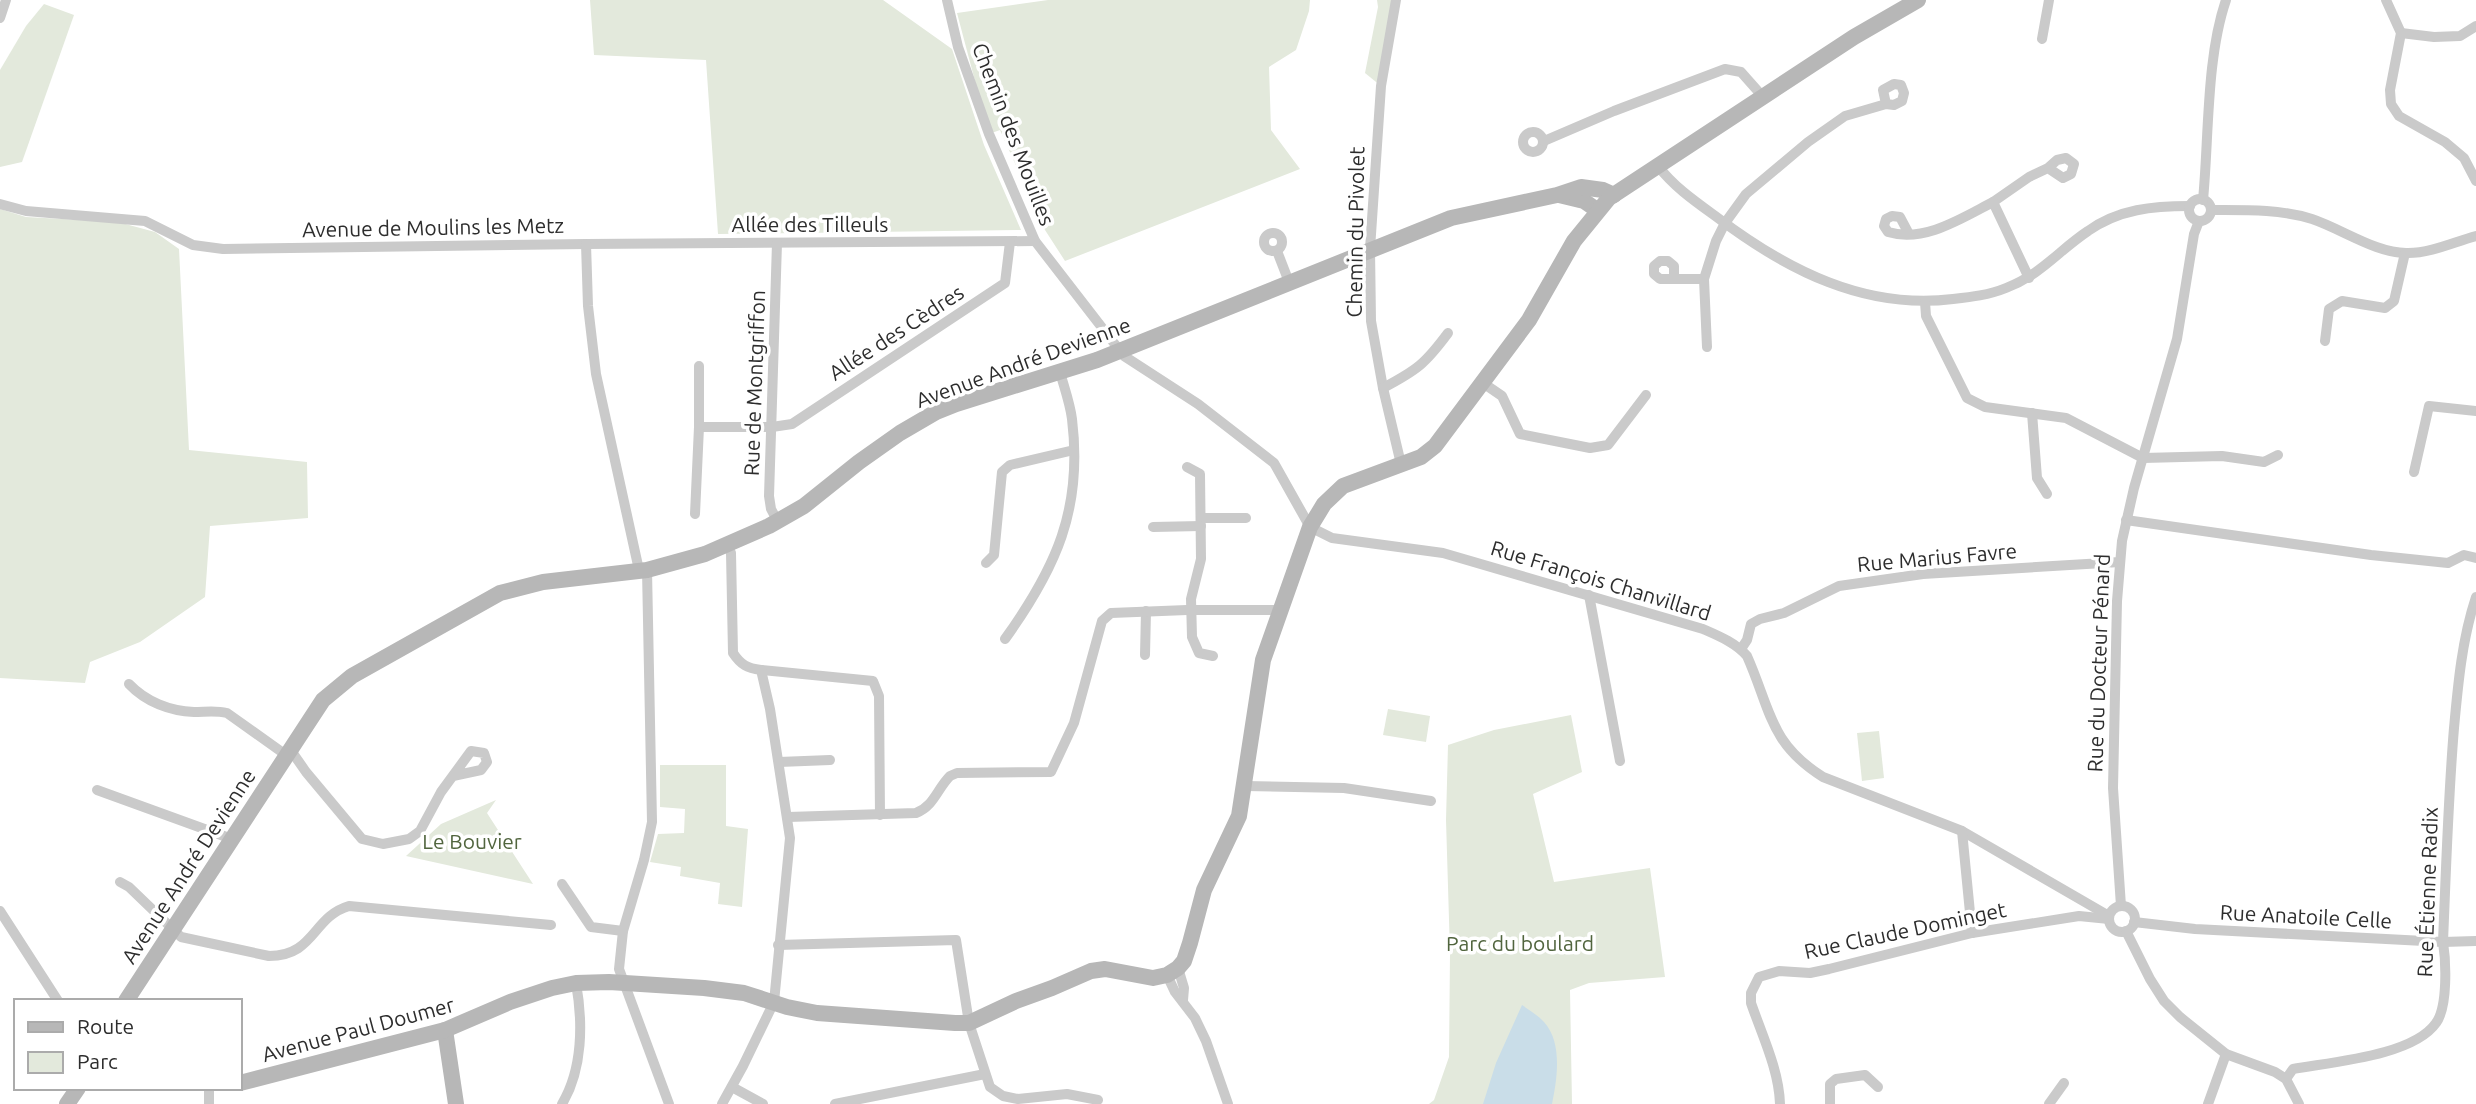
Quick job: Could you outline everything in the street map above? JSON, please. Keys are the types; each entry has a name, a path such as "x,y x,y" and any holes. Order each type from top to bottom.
{"main road":[{"path":"970,1023 1091,971 1105,969 1153,978 1173,972 1184,961 1204,890 1239,816 1263,660 1310,527 1324,504 1343,486 1421,457 1435,446 1529,320 1574,241 1597,210 1614,195 1854,37 1918,0"},
{"name":"Avenue André Devienne","path":"127,999 323,700 352,676 500,593 543,582 643,570 705,554 778,522 804,506 859,462 936,412 1097,360 1118,349 1451,218 1557,195 1581,187 1603,190 1614,195"},
{"name":"Avenue André Devienne","path":"1557,195 1584,201 1597,210"},
{"name":"Avenue Paul Doumer","path":"242,1082 445,1030 510,1002 576,983 623,982 704,988 744,993 786,1007 817,1013 970,1023"},
{"path":"445,1030 456,1104"}],"street":[{"path":"0,18 6,0"},
{"name":"Chemin des Mouilles","path":"947,0 958,47 989,134 1035,241 1128,359 1198,404 1274,463 1310,527"},
{"name":"Chemin du Pivolet","path":"1396,0 1381,86 1370,249 1371,321 1401,464"},
{"path":"2042,39 2049,0"},
{"path":"2203,200 2213,71 2226,0"},
{"path":"2386,0 2401,33 2390,90 2390,104 2399,116 2455,150 2464,158 2476,180"},
{"path":"2401,33 2434,37 2460,36 2476,26"},
{"path":"1544,141 1725,69 1741,72 1763,97"},
{"path":"1707,347 1704,279 1716,240 1746,194 1808,142 1845,116 1885,104"},
{"path":"1658,166 1667,179 1725,223 1764,250 1805,272 1836,286 1871,296 1925,302 1977,296 2029,278 2087,232 2108,219 2134,210 2190,206"},
{"path":"1909,234 1925,233 1993,202 2029,177 2048,168"},
{"path":"2203,200 2211,210 2206,220 2199,221 2190,214 2190,206 2195,201 2203,200"},
{"path":"1993,202 2029,278"},
{"name":"Avenue de Moulins les Metz","path":"0,204 26,211 145,221 193,245 208,249 586,244 588,306 596,374 643,570 652,822 623,931 619,969 669,1104"},
{"path":"2211,210 2251,210 2299,215 2362,240 2405,253 2422,252 2476,236"},
{"name":"Rue du Docteur Pénard","path":"2121,906 2113,788 2116,601 2120,562 2126,520 2177,340 2194,234 2199,221"},
{"name":"Allée des Tilleuls","path":"586,244 1035,241"},
{"name":"Rue de Montgriffon","path":"777,243 770,502 778,522"},
{"name":"Allée des Cèdres","path":"699,427 772,427 792,424 1005,283 1010,243"},
{"path":"1277,251 1289,282"},
{"path":"2325,341 2329,309 2342,301 2385,308 2394,301 2405,253"},
{"path":"1674,279 1704,279"},
{"path":"1925,302 1926,316 1967,398 1985,407 2066,418 2143,458 2222,456 2264,462 2278,455"},
{"path":"1383,387 1415,371 1447,333"},
{"path":"695,514 699,366"},
{"path":"1005,639 1047,576 1062,539 1072,500 1072,416 1060,372"},
{"path":"1483,383 1502,396 1520,434 1590,448 1608,445 1646,395"},
{"path":"2414,471 2429,406 2476,411"},
{"path":"2032,412 2037,478 2047,494"},
{"path":"986,563 994,555 1002,471 1010,465 1074,450"},
{"path":"1187,467 1200,474 1201,559 1191,599 1192,637 1199,653 1213,656"},
{"path":"1153,527 1245,518"},
{"path":"2126,520 2396,558 2448,563 2464,555 2476,558"},
{"name":"Rue François Chanvillard","path":"1310,527 1332,538 1443,553 1703,629 1741,649"},
{"path":"727,545 731,553 733,653 739,662 747,668 761,670 873,681 879,696 880,815"},
{"name":"Rue Marius Favre","path":"1741,649 1747,640 1751,624 1784,613 1839,586 1923,574 2120,562"},
{"path":"1590,595 1620,761"},
{"name":"Rue Étienne Radix","path":"2286,1079 2293,1069 2404,1047 2421,1037 2436,1023 2442,1010 2446,959 2443,942 2449,778 2456,698 2466,632 2476,597"},
{"path":"788,817 916,813 923,811 934,801 950,775 1051,772 1074,723 1102,621 1115,612 1279,610"},
{"path":"1146,611 1146,655"},
{"path":"1741,649 1758,681 1776,732 1802,764 1822,777 1962,831 2109,917 2115,930 2126,931"},
{"path":"722,1104 774,1002 790,838 770,709 761,670"},
{"path":"129,684 152,702 169,708 196,712 217,710 227,713 288,752 362,839 383,844 409,839 420,831 429,810 453,776"},
{"path":"779,762 830,760"},
{"path":"1245,786 1344,788 1431,801"},
{"path":"97,790 232,839"},
{"path":"1962,831 1972,933"},
{"path":"120,882 129,887 181,937 269,956 283,956 305,945 337,909 349,906 415,910 551,925"},
{"path":"562,884 591,927 623,931"},
{"path":"2109,917 2112,911 2121,906 2132,911 2134,922 2126,931"},
{"path":"0,912 57,999"},
{"name":"Rue Claude Dominget","path":"1780,1104 1775,1076 1751,1003 1751,993 1759,978 1779,971 1810,973 1829,969 1972,933 2079,916 2109,917"},
{"name":"Rue Anatoile Celle","path":"2134,922 2195,929 2443,942 2476,941"},
{"path":"2126,931 2164,1001 2226,1054 2275,1072 2286,1079 2299,1104"},
{"path":"778,945 956,940 970,1023 990,1087 1003,1096 1018,1100 1067,1094 1098,1100"},
{"path":"1173,972 1175,992 1183,1000 1206,1041 1228,1104"},
{"path":"562,1104 571,1086 578,1053 580,1029 576,983"},
{"path":"2208,1104 2226,1054"},
{"path":"835,1104 985,1074"},
{"path":"1830,1104 1830,1084 1836,1079 1865,1075 1878,1087"},
{"path":"2049,1104 2064,1083"},
{"path":"732,1087 764,1104"}],"green space":[{"path":"590,0 883,0 952,49 984,145 1021,230 718,234 706,60 594,55"},
{"path":"1048,0 1310,0 1296,50 1269,67 1271,130 1300,169 1065,261 1045,230 1000,130 989,134 957,13"},
{"path":"1377,0 1396,0 1381,86 1365,73 1378,7"},
{"path":"44,4 74,15 22,162 0,167 0,70 26,26"},
{"path":"0,209 26,217 118,222 155,232 179,249 189,450 307,462 308,518 210,526 205,597 140,642 90,662 85,683 0,678"},
{"path":"1388,709 1430,716 1426,742 1383,735"},
{"name":"Parc du boulard","path":"1571,715 1582,772 1533,794 1554,882 1650,868 1665,977 1589,983 1570,990 1572,1104 1429,1104 1434,1100 1449,1057 1450,953 1446,820 1448,745 1494,730"},
{"path":"1879,731 1884,778 1862,781 1857,733"},
{"path":"660,765 726,765 726,826 748,829 742,907 718,904 720,883 680,876 681,867 650,862 658,834 684,833 685,809 660,807"},
{"name":"Le Bouvier","path":"496,800 487,813 533,884 406,856 441,824"}],"water":[{"path":"1522,1005 1544,1022 1554,1040 1557,1073 1552,1104 1483,1104 1496,1063"}]}
